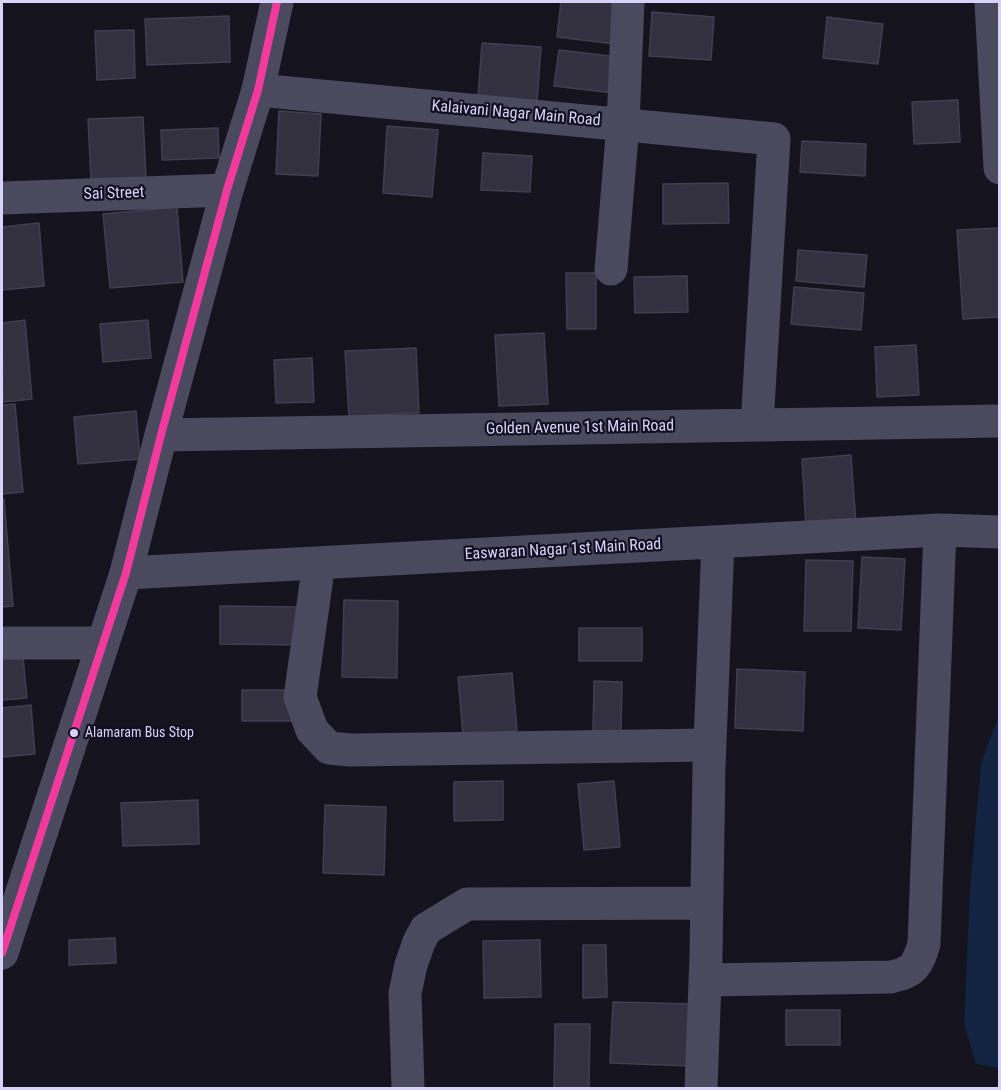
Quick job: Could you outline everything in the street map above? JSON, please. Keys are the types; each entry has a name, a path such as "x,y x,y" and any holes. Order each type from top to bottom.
{"street":[{"path":"2,953 126,573 227,190 258,90 277,2"},
{"path":"611,269 623,124 628,2"},
{"path":"991,2 999,168"},
{"name":"Kalaivani Nagar Main Road","path":"258,90 774,139 757,425"},
{"name":"Sai Street","path":"2,198 227,190"},
{"name":"Golden Avenue 1st Main Road","path":"161,435 999,421"},
{"path":"705,980 891,977 907,974 918,963 924,944 940,530"},
{"name":"Easwaran Nagar 1st Main Road","path":"126,573 940,530 999,532"},
{"path":"701,1089 718,542"},
{"path":"319,563 300,697 312,730 329,748 351,750 710,745"},
{"path":"2,643 102,643"},
{"path":"408,1089 405,993 416,950 426,929 467,904 707,903"}],"water":[{"path":"999,715 1000,1068 976,1064 964,1023 970,890 981,763"}],"building":[{"path":"561,2 620,2 615,44 557,37"},
{"path":"652,12 714,17 711,60 649,56"},
{"path":"229,16 230,62 147,65 145,19"},
{"path":"827,17 883,24 878,64 823,58"},
{"path":"134,30 135,78 97,80 95,31"},
{"path":"482,43 541,47 537,102 478,97"},
{"path":"559,50 619,57 614,93 554,86"},
{"path":"958,100 960,142 914,144 912,102"},
{"path":"279,111 321,114 318,176 276,174"},
{"path":"143,117 146,178 91,180 88,119"},
{"path":"387,126 438,130 432,197 383,193"},
{"path":"218,128 219,158 162,160 161,130"},
{"path":"802,141 866,144 865,176 800,172"},
{"path":"483,153 532,156 530,192 481,190"},
{"path":"728,183 729,223 663,224 663,184"},
{"path":"177,207 183,282 110,288 103,214"},
{"path":"39,223 44,286 2,290 2,227"},
{"path":"1000,228 1000,317 963,319 957,230"},
{"path":"798,250 867,255 864,287 796,281"},
{"path":"566,273 596,273 596,329 567,329"},
{"path":"687,276 688,312 635,313 634,277"},
{"path":"794,287 864,293 861,330 791,324"},
{"path":"25,320 32,399 3,402 2,323"},
{"path":"148,320 151,358 103,362 100,324"},
{"path":"544,333 548,404 499,406 495,335"},
{"path":"916,345 919,395 877,397 875,347"},
{"path":"416,348 419,413 349,416 345,351"},
{"path":"312,358 314,402 276,403 274,360"},
{"path":"15,404 23,492 2,494 2,405"},
{"path":"136,411 140,459 78,464 74,417"},
{"path":"851,455 856,525 806,527 802,459"},
{"path":"4,499 13,606 2,607 2,500"},
{"path":"862,557 905,559 901,630 858,628"},
{"path":"806,560 853,561 851,631 804,631"},
{"path":"344,600 398,601 397,678 342,677"},
{"path":"220,606 301,607 300,645 220,644"},
{"path":"579,628 642,628 642,661 579,661"},
{"path":"22,648 27,698 2,700 2,650"},
{"path":"737,669 805,672 803,731 735,728"},
{"path":"512,673 517,731 463,736 458,677"},
{"path":"594,681 622,682 621,732 593,731"},
{"path":"242,690 295,690 295,721 242,721"},
{"path":"31,705 35,754 2,757 2,708"},
{"path":"503,781 503,820 454,821 454,782"},
{"path":"614,781 620,847 584,850 578,784"},
{"path":"198,800 199,844 123,846 121,803"},
{"path":"325,805 386,807 384,875 323,873"},
{"path":"115,938 116,963 69,965 69,940"},
{"path":"540,940 541,997 484,998 483,941"},
{"path":"583,945 606,945 607,997 583,998"},
{"path":"613,1002 693,1004 690,1066 610,1063"},
{"path":"786,1010 840,1010 840,1045 786,1045"},
{"path":"555,1024 590,1024 589,1088 554,1088"}],"transit line":[{"path":"2,953 126,573 227,190 258,90 277,2"}],"place":[{"name":"Alamaram Bus Stop","path":"74,733"}]}
